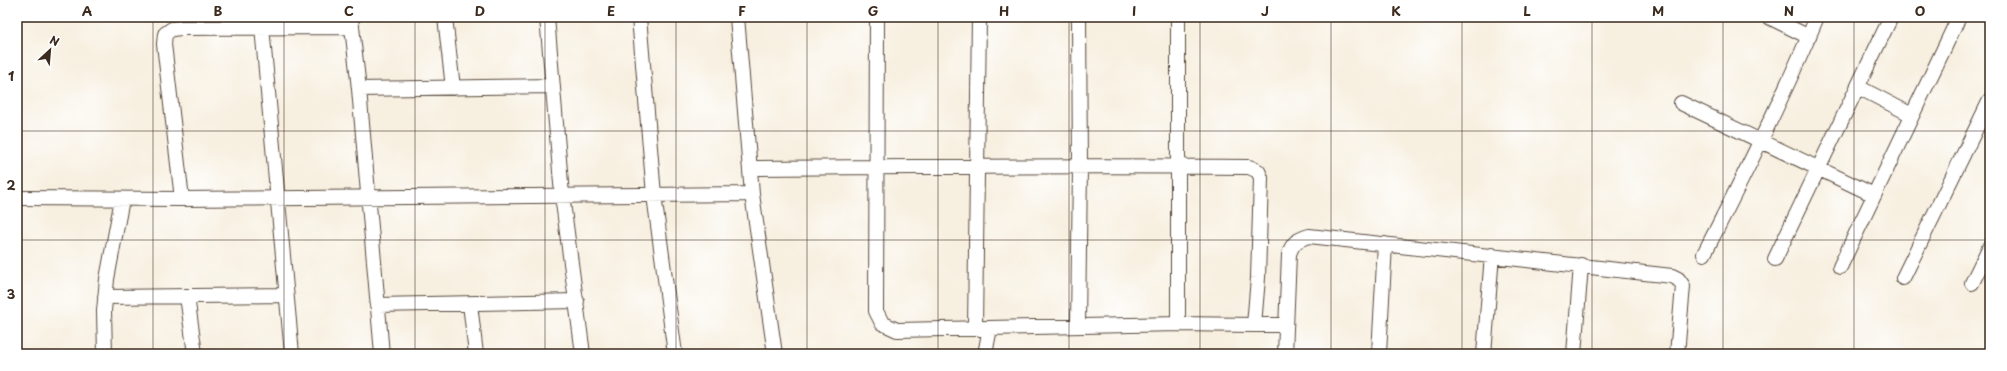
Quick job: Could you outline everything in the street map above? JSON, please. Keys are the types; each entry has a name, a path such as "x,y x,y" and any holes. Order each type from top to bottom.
{"street":[{"path":"445,17 454,88"},
{"path":"547,17 562,195 583,354"},
{"path":"639,17 654,194 675,354"},
{"path":"737,17 752,194 775,354"},
{"path":"877,17 875,168 876,311 882,322 896,330 1178,324 1286,325"},
{"path":"975,328 979,17"},
{"path":"1078,326 1080,167 1079,17"},
{"path":"1178,17 1178,324"},
{"path":"1769,17 1809,37"},
{"path":"1704,254 1761,142 1817,17"},
{"path":"1774,259 1891,17"},
{"path":"1840,268 1959,17"},
{"path":"182,199 164,44 165,34 172,29 180,28 262,27 351,22 359,90 382,354"},
{"path":"262,27 278,198 285,295 292,354"},
{"path":"359,90 553,86"},
{"path":"1858,87 1912,115"},
{"path":"1903,278 1990,100"},
{"path":"1682,103 1874,195"},
{"path":"750,168 1249,167 1258,171 1261,178 1262,192 1254,325"},
{"path":"17,198 182,199 752,194"},
{"path":"105,354 105,297 122,199"},
{"path":"1285,354 1289,254 1292,244 1297,240 1309,236 1672,276 1678,279 1683,286 1677,354"},
{"path":"1379,354 1385,244"},
{"path":"1972,283 1990,246"},
{"path":"1484,354 1492,255"},
{"path":"1574,354 1581,266"},
{"path":"105,297 285,295"},
{"path":"188,296 195,354"},
{"path":"377,304 470,304 577,301"},
{"path":"470,304 476,354"},
{"path":"986,354 990,328"}]}
